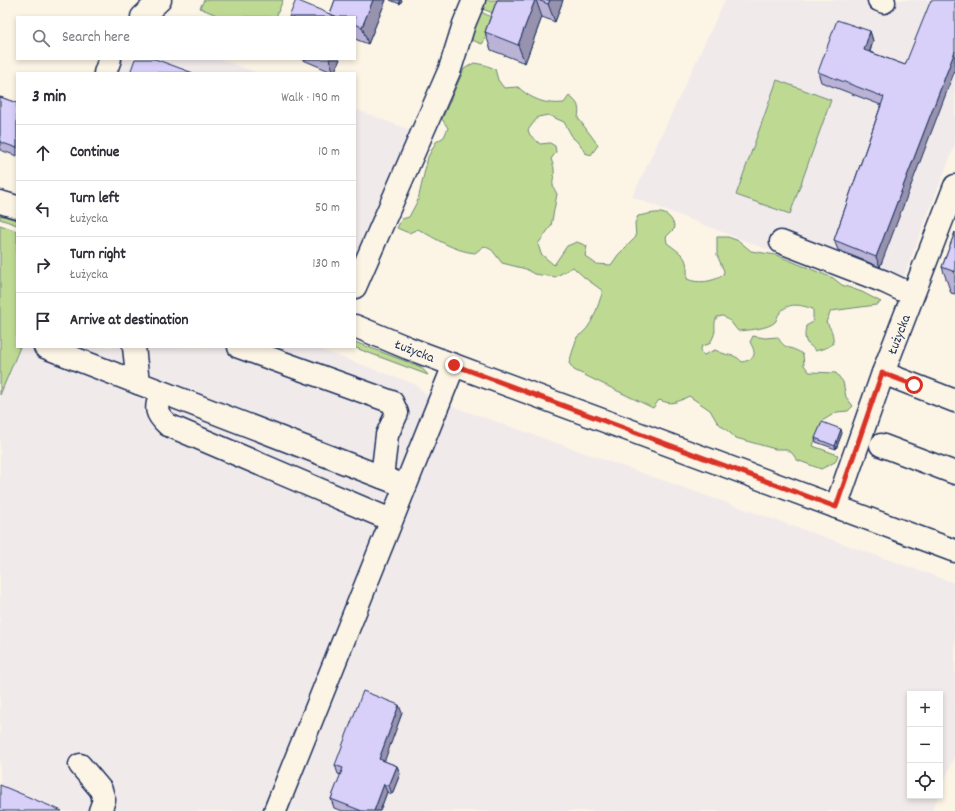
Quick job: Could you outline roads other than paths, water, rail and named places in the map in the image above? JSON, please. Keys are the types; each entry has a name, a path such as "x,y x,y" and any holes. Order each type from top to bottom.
{"street":[{"path":"143,16 160,0"},
{"path":"356,282 361,257 450,70 464,24 474,0"},
{"path":"105,72 110,60"},
{"name":"Łużycka","path":"836,507 882,373 954,193"},
{"path":"0,202 16,208"},
{"path":"781,242 913,293"},
{"name":"Łużycka","path":"356,326 454,365 955,550"},
{"path":"48,348 405,486"},
{"path":"134,348 138,383"},
{"path":"242,348 392,402 397,413 387,435 382,477"},
{"path":"275,811 454,365"},
{"path":"882,373 955,401"},
{"path":"161,392 157,407 159,417 168,425 391,520"},
{"path":"881,445 955,473"},
{"path":"80,765 102,790 104,800 100,811"}]}
